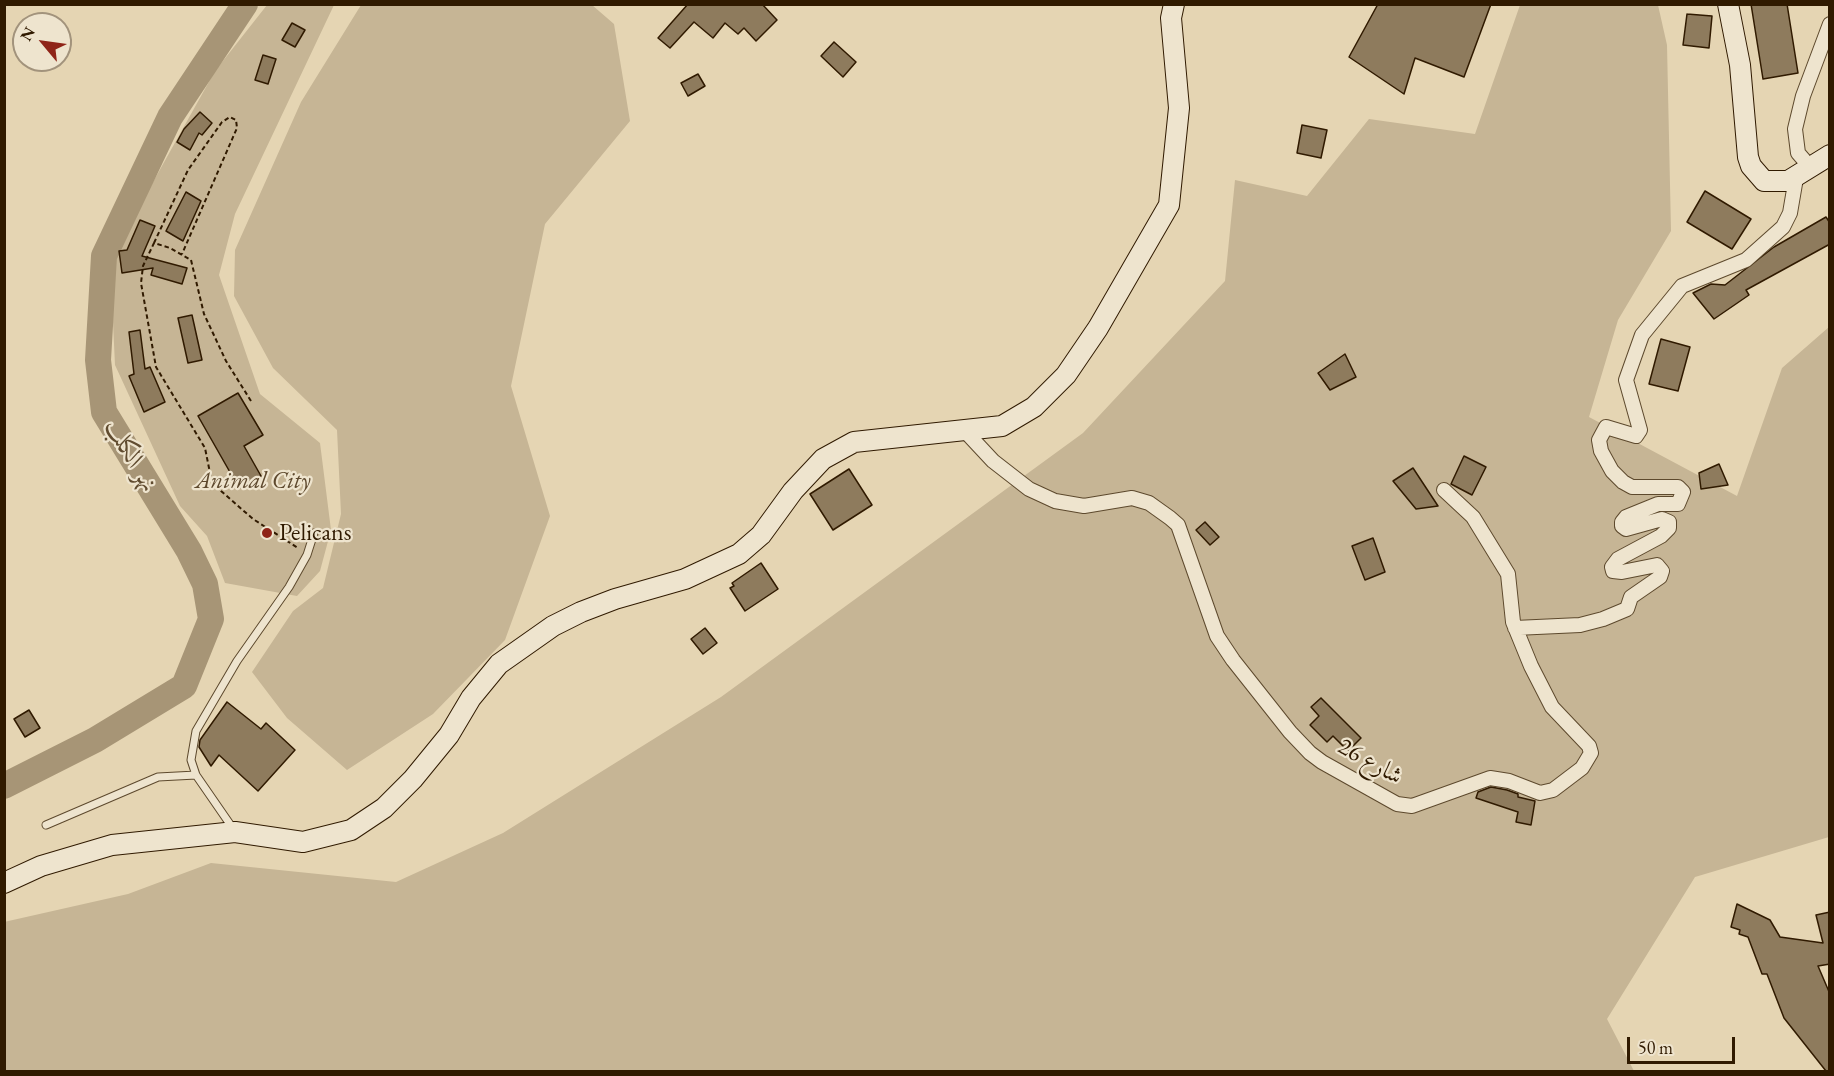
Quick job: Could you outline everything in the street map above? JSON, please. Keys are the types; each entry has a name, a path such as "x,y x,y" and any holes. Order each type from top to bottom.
{"street":[{"path":"4,883 41,866 112,845 235,832 303,842 351,830 384,808 413,779 449,735 471,698 499,664 553,626 580,612 615,599 685,579 739,554 761,535 793,491 823,459 854,442 1002,426 1020,418 1054,389 1098,328 1169,205 1179,108 1171,18 1174,4"},
{"path":"1728,4 1740,65 1748,157 1751,166 1764,181 1788,181 1830,155"},
{"path":"1515,628 1580,625 1603,619 1628,609 1631,597 1660,577 1662,571 1657,565 1622,572 1613,571 1611,567 1618,560 1661,536 1669,528 1669,522 1662,519 1626,529 1622,526 1622,522 1626,517 1658,504 1678,504 1683,492 1678,487 1632,487 1623,482 1612,471 1601,451 1599,440 1603,429 1610,426 1633,436 1638,435 1640,430 1626,380 1642,335 1682,286 1746,260 1783,226 1804,173 1798,153 1795,129 1803,96 1830,24"},
{"name":"شارع 26","path":"965,431 993,461 1020,482 1055,501 1084,506 1132,498 1149,503 1178,525 1218,636 1233,660 1310,753 1397,804 1412,806 1490,778 1509,781 1540,793 1553,790 1569,780 1588,760 1591,753 1587,742 1552,707 1515,628 1510,608 1508,574 1473,517 1444,490"}],"lane":[{"path":"235,832 196,775 191,760 196,731 237,661 307,555 314,533"},
{"path":"46,825 158,777 196,775"}],"path":[{"path":"182,254 237,128 236,120 230,117 222,122 188,170 143,266 141,282 156,367 205,448 211,478 221,491 254,519 307,555"},
{"path":"154,243 191,260 204,314 226,361 250,401"}],"green space":[{"name":"Animal City","path":"267,5 334,5 235,214 219,275 260,394 320,443 331,530 320,571 297,596 225,583 207,536 180,506 115,365 110,259 215,71"},
{"path":"361,5 592,5 614,24 630,121 545,224 511,386 550,516 505,640 433,714 347,770 287,718 252,672 293,611 323,588 341,514 337,430 273,368 234,296 235,250 301,102"},
{"path":"1520,5 1658,5 1667,45 1671,231 1618,320 1589,417 1737,496 1782,368 1829,327 1829,837 1695,877 1607,1019 1634,1071 5,1071 4,922 128,894 211,863 396,882 503,833 721,697 1083,433 1225,281 1235,180 1307,196 1369,119 1475,134"}],"building":[{"path":"688,4 762,4 777,20 756,41 744,28 738,34 725,23 713,38 694,22 670,48 658,38"},
{"path":"1378,4 1491,4 1464,77 1415,58 1404,94 1349,57"},
{"path":"1751,4 1787,4 1798,73 1763,79"},
{"path":"1687,14 1712,16 1709,48 1683,45"},
{"path":"292,23 305,30 295,47 282,40"},
{"path":"834,42 856,62 843,77 821,56"},
{"path":"263,55 276,59 268,84 255,80"},
{"path":"698,74 705,86 688,96 681,83"},
{"path":"200,112 212,123 202,135 199,133 190,150 177,142 184,129"},
{"path":"1302,125 1327,130 1321,158 1297,153"},
{"path":"1705,191 1751,219 1732,249 1687,222"},
{"path":"186,192 201,201 183,241 166,231"},
{"path":"1826,217 1830,223 1830,244 1746,290 1749,295 1714,319 1693,293 1711,284 1725,285 1774,247"},
{"path":"140,220 155,226 142,256 187,268 182,284 151,275 153,268 122,273 119,251 127,250"},
{"path":"192,315 202,360 188,363 178,318"},
{"path":"140,330 145,369 150,367 165,402 144,412 129,376 134,374 129,332"},
{"path":"1661,339 1690,347 1678,391 1649,384"},
{"path":"1345,354 1356,377 1330,390 1318,373"},
{"path":"238,393 263,435 244,446 261,476 239,488 198,416"},
{"path":"1464,456 1486,467 1472,495 1451,484"},
{"path":"1719,464 1728,485 1701,489 1699,473"},
{"path":"1413,468 1438,506 1416,509 1393,481"},
{"path":"849,469 872,505 833,530 810,494"},
{"path":"1205,522 1219,537 1210,545 1196,530"},
{"path":"1373,538 1385,572 1365,580 1352,546"},
{"path":"761,563 778,589 745,611 730,588 734,586 732,583"},
{"path":"705,628 717,643 703,654 691,639"},
{"path":"1321,698 1361,738 1348,751 1333,736 1327,742 1310,725 1319,716 1311,707"},
{"path":"227,702 261,729 266,723 295,750 258,791 219,755 211,766 199,747 200,740"},
{"path":"29,710 40,728 25,737 14,719"},
{"path":"1491,787 1507,790 1518,794 1518,797 1535,801 1531,825 1516,822 1518,812 1476,798 1478,792"},
{"path":"1737,904 1770,920 1780,937 1823,943 1816,915 1830,912 1830,964 1818,966 1830,994 1830,1071 1826,1071 1784,1018 1767,974 1762,974 1748,937 1739,934 1740,930 1731,927"}],"waterway":[{"name":"نهر الكلب","path":"4,786 95,740 184,686 211,619 205,584 189,551 104,412 98,360 104,256 170,117 245,4"}],"place":[{"name":"Pelicans","path":"267,533"}]}
